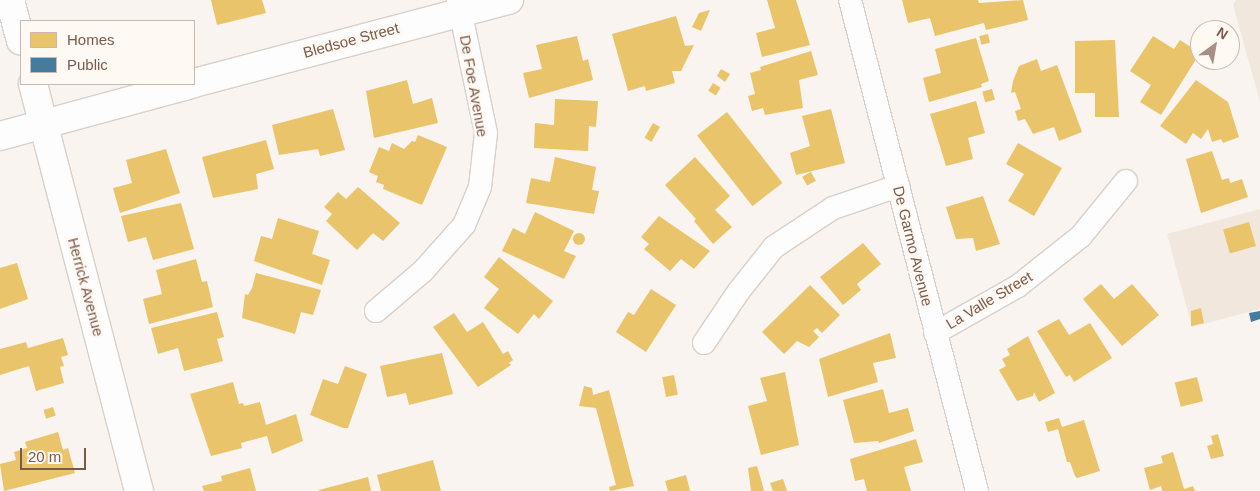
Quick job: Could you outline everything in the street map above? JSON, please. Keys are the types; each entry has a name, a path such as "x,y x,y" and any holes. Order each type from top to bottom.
{"street":[{"path":"10,0 20,37"},
{"name":"Bledsoe Street","path":"195,83 459,5 509,0"},
{"name":"De Garmo Avenue","path":"850,0 977,491"},
{"name":"De Foe Avenue","path":"376,312 423,271 464,225 480,188 486,133 459,5"},
{"name":"Herrick Avenue","path":"33,85 139,491"},
{"name":"Bledsoe Street","path":"0,136 189,85"},
{"name":"La Valle Street","path":"935,333 1018,286 1081,236 1126,181"},
{"path":"704,344 738,290 774,247 834,208 898,186"}],"shaded area":[{"path":"1236,0 1260,0 1260,102 1240,30 1240,20 1237,20 1233,5"},
{"path":"1260,209 1260,309 1192,327 1167,234"}],"building: Homes":[{"path":"211,0 262,0 266,13 217,25"},
{"path":"767,0 796,0 810,45 762,57 756,33 775,28"},
{"path":"902,0 978,0 979,3 1023,0 1028,20 986,30 984,23 935,36 930,18 908,23"},
{"path":"710,10 701,31 692,27 699,13"},
{"path":"676,16 685,46 694,45 681,71 672,71 675,83 646,91 645,86 628,91 612,34"},
{"path":"988,34 990,43 981,45 979,36"},
{"path":"577,36 583,61 588,59 593,80 529,98 523,73 542,69 536,45"},
{"path":"1153,36 1174,49 1180,40 1190,46 1190,69 1161,115 1140,102 1151,85 1130,71"},
{"path":"976,38 989,81 981,84 982,87 929,102 923,78 941,73 935,49"},
{"path":"1115,40 1119,117 1095,117 1095,93 1075,93 1075,41"},
{"path":"811,51 818,75 799,80 803,108 765,115 763,108 752,111 748,96 755,94 750,73 761,70 760,67"},
{"path":"1037,59 1041,71 1057,65 1082,132 1059,141 1054,127 1033,134 1025,119 1018,121 1015,111 1021,109 1015,92 1011,93 1013,81 1019,66"},
{"path":"721,69 730,74 725,82 717,76"},
{"path":"407,80 413,104 432,98 438,123 374,138 366,91"},
{"path":"1196,80 1228,102 1239,137 1223,143 1221,139 1212,142 1208,129 1201,139 1193,133 1186,144 1160,126"},
{"path":"713,83 721,88 716,95 708,91"},
{"path":"992,89 995,100 985,102 982,92"},
{"path":"555,99 598,101 596,127 589,126 588,151 534,148 535,123 554,125"},
{"path":"976,101 985,133 968,138 973,159 946,166 930,114"},
{"path":"333,109 345,150 320,156 318,149 279,155 272,125"},
{"path":"831,109 845,163 796,175 790,153 810,146 802,116"},
{"path":"727,112 782,183 752,206 697,135"},
{"path":"653,123 660,127 651,142 644,138"},
{"path":"418,135 447,147 422,205 383,189 384,185 376,182 378,176 369,172 379,147 389,151 392,143 404,149 412,141 415,142"},
{"path":"266,140 274,169 256,174 258,189 213,198 202,157"},
{"path":"1018,143 1062,168 1034,216 1008,201 1024,174 1006,164"},
{"path":"166,149 180,193 120,213 113,188 132,183 126,160"},
{"path":"1212,151 1222,180 1229,178 1230,183 1242,179 1248,197 1201,213 1186,159"},
{"path":"555,157 596,167 592,190 599,191 594,214 526,203 531,178 550,182"},
{"path":"695,157 730,196 715,210 732,227 713,244 694,221 696,219 665,185"},
{"path":"811,172 816,181 807,186 802,177"},
{"path":"358,187 400,223 383,241 373,233 357,250 326,221 332,214 324,207 338,192 346,199"},
{"path":"983,196 1000,244 976,251 973,238 956,239 946,207"},
{"path":"181,203 194,249 153,260 146,237 128,242 121,216"},
{"path":"535,212 574,231 564,251 576,256 564,279 502,251 513,228 525,234"},
{"path":"659,216 710,251 694,269 681,259 670,271 644,249 649,244 641,237"},
{"path":"278,218 319,231 312,254 330,260 322,285 254,261 261,236 272,239"},
{"path":"1249,222 1256,246 1230,253 1223,229"},
{"path":"581,233 584,234 584,244 577,245 574,244 573,237 574,234"},
{"path":"863,243 881,264 857,284 861,290 843,305 820,277"},
{"path":"499,257 553,301 539,319 534,314 518,334 484,308 499,289 484,277"},
{"path":"196,259 202,282 207,281 213,307 149,324 143,299 162,294 156,270"},
{"path":"17,263 28,299 0,309 0,268"},
{"path":"256,273 321,290 313,315 301,312 295,334 242,318 245,294 248,295 252,288"},
{"path":"1101,284 1114,299 1132,284 1159,315 1122,346 1083,299"},
{"path":"810,285 840,315 822,333 817,328 813,331 819,337 809,347 797,341 784,354 762,332"},
{"path":"651,289 676,305 646,352 616,332 628,312 634,315"},
{"path":"1201,308 1204,323 1191,326 1191,311"},
{"path":"217,312 224,337 217,339 223,361 184,371 178,348 158,354 151,328"},
{"path":"454,313 467,332 483,322 503,354 508,351 513,360 509,363 511,365 478,387 433,327"},
{"path":"1059,319 1069,335 1090,323 1112,358 1074,382 1070,375 1066,377 1037,331"},
{"path":"890,333 896,358 873,363 878,382 828,397 819,359"},
{"path":"1028,336 1055,393 1039,402 1034,392 1033,396 1017,401 999,370 1006,366 1002,359 1010,355 1007,349"},
{"path":"63,338 68,355 61,357 64,366 60,367 64,383 36,391 29,366 0,375 0,349 26,342 28,348"},
{"path":"442,353 453,394 409,405 406,393 387,397 380,366"},
{"path":"345,366 367,374 348,428 343,428 310,415 323,379 338,384"},
{"path":"785,372 799,445 761,455 748,406 767,401 760,378"},
{"path":"674,375 678,395 666,397 662,377"},
{"path":"1197,377 1203,401 1181,407 1175,383"},
{"path":"233,382 239,404 243,403 244,406 260,402 266,425 296,414 303,441 272,454 267,436 241,443 242,448 211,456 190,394"},
{"path":"584,386 592,388 593,395 609,390 634,486 610,491 609,487 616,485 596,408 579,406"},
{"path":"883,389 889,413 908,408 914,431 879,443 878,441 854,443 843,400"},
{"path":"53,407 56,416 46,419 43,410"},
{"path":"1059,418 1062,427 1084,420 1100,471 1077,478 1075,476 1070,462 1067,462 1058,429 1048,432 1045,422"},
{"path":"58,432 63,450 68,448 75,473 4,491 0,464 16,460 14,452 27,448 25,442"},
{"path":"1218,434 1224,456 1211,459 1207,446 1213,444 1211,436"},
{"path":"916,439 923,462 904,467 911,491 867,491 864,479 855,481 850,459"},
{"path":"1173,452 1184,489 1193,486 1195,491 1162,491 1161,486 1150,490 1144,468 1163,463 1161,456"},
{"path":"433,460 441,491 381,491 377,475"},
{"path":"757,466 764,491 751,491 748,468"},
{"path":"250,468 256,491 204,491 202,486 222,481 221,476"},
{"path":"686,475 690,491 668,491 665,481"},
{"path":"368,477 371,491 319,491 319,490"},
{"path":"783,479 787,491 773,491 770,483"}],"building: Public":[{"path":"1260,311 1260,319 1251,322 1249,313"}]}
